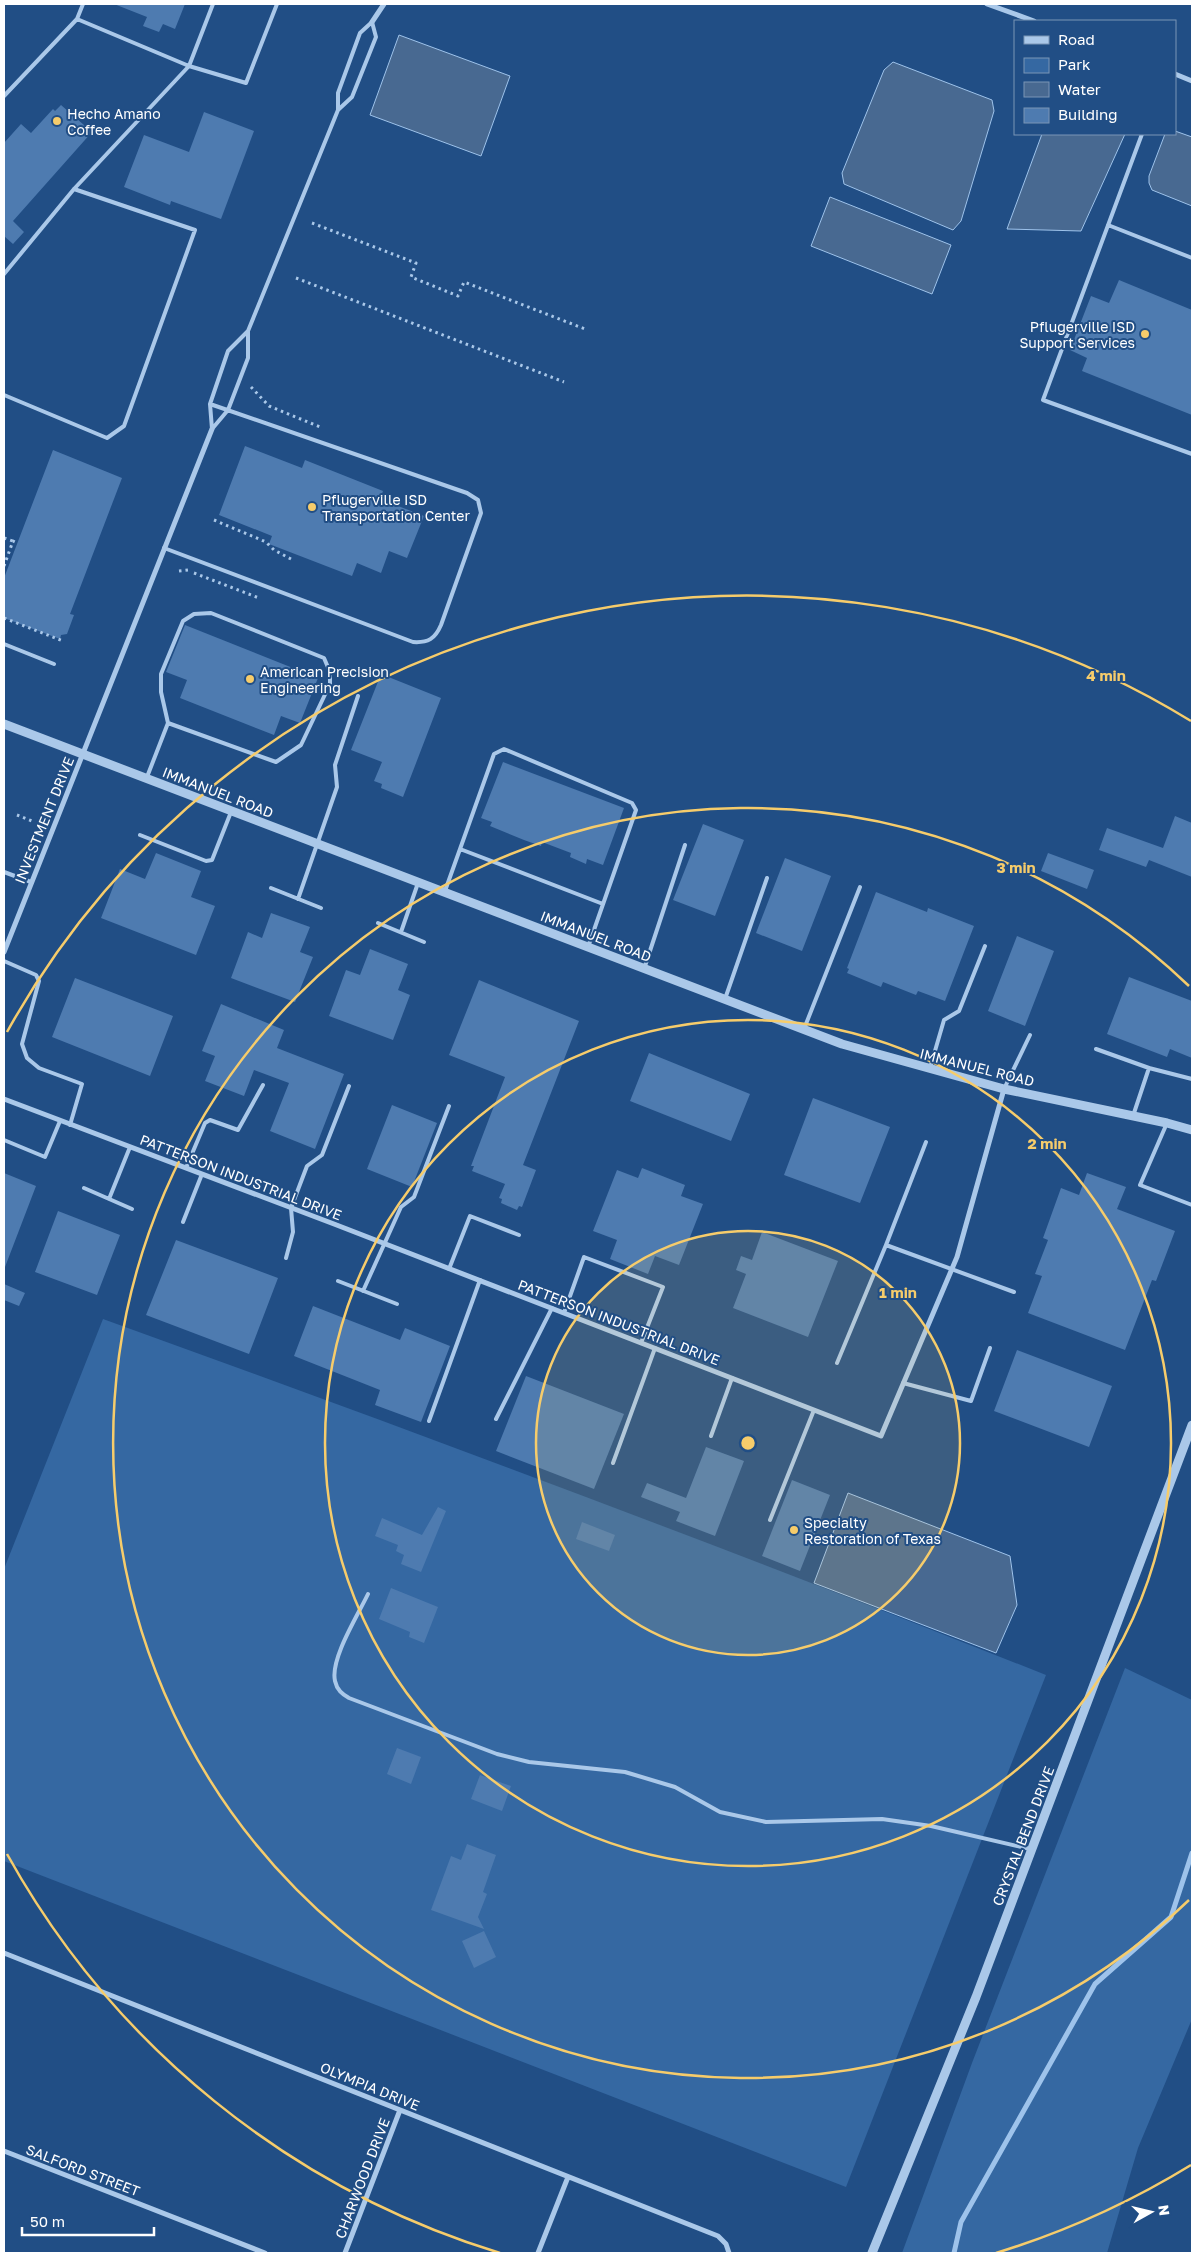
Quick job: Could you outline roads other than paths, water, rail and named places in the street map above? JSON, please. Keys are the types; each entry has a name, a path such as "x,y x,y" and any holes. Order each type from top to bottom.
{"street":[{"path":"372,22 384,4"},
{"path":"987,4 1031,20"},
{"path":"1176,74 1192,81"},
{"name":"INVESTMENT DRIVE","path":"4,952 163,548 212,429"},
{"name":"IMMANUEL ROAD","path":"4,724 83,753 146,780 842,1044 1004,1089 1167,1123 1192,1130"},
{"name":"PATTERSON INDUSTRIAL DRIVE","path":"4,1099 384,1243 881,1436 953,1268 1004,1089"},
{"name":"CRYSTAL BEND DRIVE","path":"872,2253 972,2006 1192,1425"},
{"name":"OLYMPIA DRIVE","path":"4,1953 718,2236 726,2244 730,2253"},
{"name":"CHARWOOD DRIVE","path":"345,2253 400,2110"},
{"name":"SALFORD STREET","path":"4,2151 265,2253"},
{"path":"538,2253 568,2177"}],"lane":[{"path":"4,96 77,19 83,4"},
{"path":"4,274 74,189 189,66 213,4"},
{"path":"77,19 189,66 246,84 277,4"},
{"path":"212,429 228,410 248,358 248,331 338,110 338,93 360,33 372,22 376,37 352,97 338,110"},
{"path":"1142,135 1043,400 1192,454"},
{"path":"4,394 107,438 124,426 196,230 74,189"},
{"path":"1108,225 1192,258"},
{"path":"212,429 210,404 228,351 248,331"},
{"path":"163,548 413,642 425,643 436,636 441,625 481,513 478,500 467,492 210,404"},
{"path":"146,780 168,722 161,692 161,674 183,621 194,614 211,613 324,658 330,672 330,684 302,745 276,762 168,722"},
{"path":"4,644 54,664"},
{"path":"298,899 315,844 337,786 335,765 358,696"},
{"path":"445,893 494,754 504,749 632,803 636,810 588,948"},
{"path":"140,835 206,861 212,860 231,812"},
{"path":"644,969 685,845"},
{"path":"460,849 603,904"},
{"path":"4,872 31,882"},
{"path":"725,999 767,878"},
{"path":"401,932 418,883"},
{"path":"804,1029 860,887"},
{"path":"271,888 322,908"},
{"path":"378,924 424,942"},
{"path":"930,1070 944,1020 959,1011 985,946"},
{"path":"4,961 36,976 39,982 22,1044 27,1058 39,1068 82,1084 70,1125"},
{"path":"1004,1089 1030,1035"},
{"path":"1096,1049 1149,1068 1192,1079"},
{"path":"1133,1116 1149,1068"},
{"path":"186,1168 205,1123 210,1120 238,1130 263,1084"},
{"path":"286,1258 293,1232 291,1208 307,1166 322,1155 349,1086"},
{"path":"363,1291 401,1207 414,1197 449,1106"},
{"path":"4,1140 45,1157 60,1121"},
{"path":"1167,1123 1140,1185 1192,1205"},
{"path":"837,1363 926,1142"},
{"path":"109,1199 130,1147"},
{"path":"182,1222 202,1174"},
{"path":"84,1188 132,1209"},
{"path":"449,1269 470,1216 519,1234"},
{"path":"886,1245 953,1268 1014,1292"},
{"path":"564,1313 584,1257 663,1287 641,1343"},
{"path":"338,1280 397,1304"},
{"path":"429,1421 480,1280"},
{"path":"496,1420 552,1308"},
{"path":"613,1463 655,1348"},
{"path":"903,1383 971,1401 990,1348"},
{"path":"711,1436 732,1378"},
{"path":"770,1520 814,1410"},
{"path":"368,1594 335,1665 335,1681 340,1692 349,1698 497,1754 530,1762 625,1772 675,1787 720,1812 766,1822 882,1820 931,1826 1032,1850"}],"water":[{"path":"399,35 510,76 481,156 370,115"},
{"path":"893,62 992,100 994,111 961,221 953,230 844,184 842,173 884,70"},
{"path":"1176,131 1192,137 1192,206 1152,190 1149,176 1165,135 1176,135"},
{"path":"1042,135 1125,135 1081,231 1007,229"},
{"path":"830,197 951,245 932,294 811,246"},
{"path":"848,1493 1010,1556 1017,1605 996,1653 814,1583"}],"waterway":[{"path":"954,2253 961,2222 1095,1984 1171,1917 1192,1853"}],"place":[{"name":"Hecho Amano Coffee","path":"57,121"},
{"name":"Pflugerville ISD Support Services","path":"1145,334"},
{"name":"Pflugerville ISD Transportation Center","path":"312,507"},
{"name":"American Precision Engineering","path":"250,679"},
{"name":"Specialty Restoration of Texas","path":"794,1530"}]}
